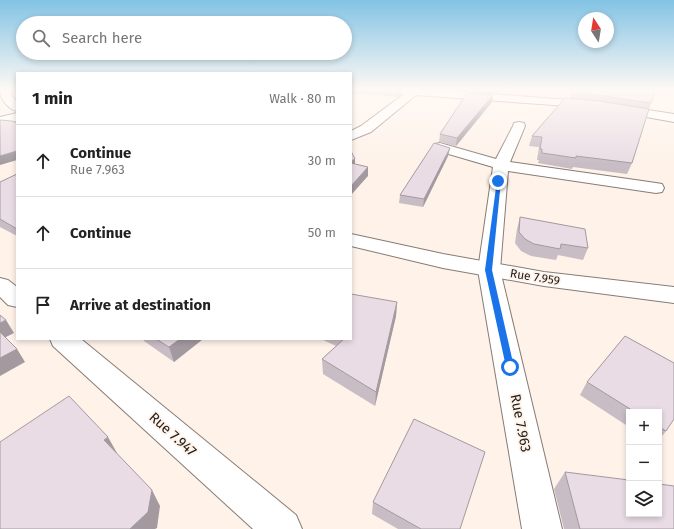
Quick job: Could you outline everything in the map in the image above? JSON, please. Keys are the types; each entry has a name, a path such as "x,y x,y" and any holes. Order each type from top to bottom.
{"street":[{"path":"352,136 366,129 385,115"},
{"path":"657,115 674,118"},
{"path":"0,121 16,117"},
{"name":"Rue 7.963","path":"519,126 501,165 488,270 510,367 542,529"},
{"path":"440,147 501,165 656,188"},
{"name":"Rue 7.959","path":"352,240 488,270 544,280 674,295"},
{"path":"0,285 16,298"},
{"name":"Rue 7.947","path":"64,340 276,528"}],"building":[{"path":"453,115 477,115 457,138 440,134"},
{"path":"551,115 647,115 632,163 576,156 576,158 542,153 542,149 540,149 542,137 532,136"},
{"path":"0,120 16,123 16,151 0,156"},
{"path":"434,143 450,148 424,199 400,195"},
{"path":"352,153 355,159 352,160"},
{"path":"352,163 368,167 352,185"},
{"path":"16,174 16,228 0,219 0,182"},
{"path":"520,217 585,229 588,248 561,244 560,249 534,244 525,239 519,232"},
{"path":"352,294 397,302 376,392 322,359 343,340 352,340"},
{"path":"0,315 6,320 0,323"},
{"path":"0,332 17,349 0,358"},
{"path":"625,336 674,363 674,419 666,431 662,429 662,409 630,409 587,382"},
{"path":"158,340 179,340 169,347"},
{"path":"69,396 108,437 104,440 152,490 148,512 130,529 0,529 0,442"},
{"path":"414,419 485,452 460,529 421,529 373,502"},
{"path":"565,472 626,480 626,517 662,517 662,484 674,486 674,529 580,529"}],"route":[{"path":"498,181 488,270 510,367"}]}
